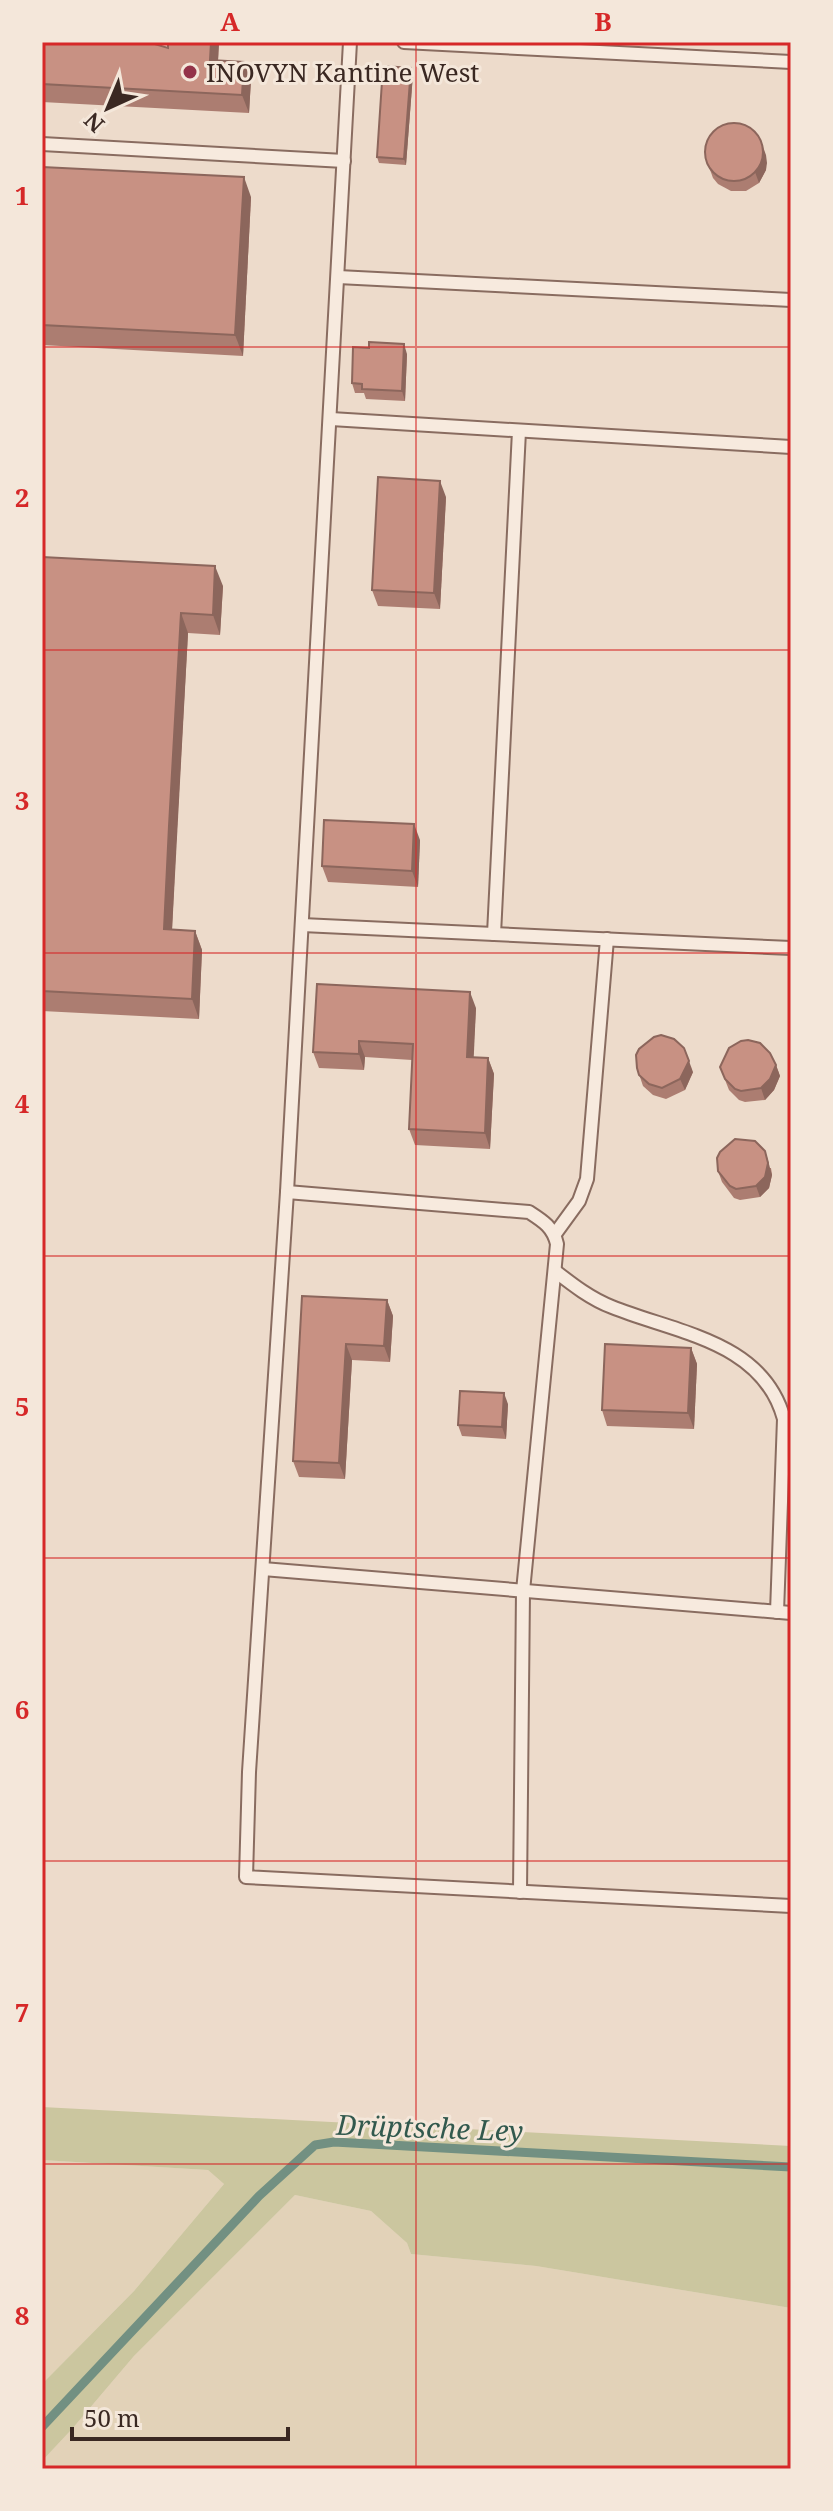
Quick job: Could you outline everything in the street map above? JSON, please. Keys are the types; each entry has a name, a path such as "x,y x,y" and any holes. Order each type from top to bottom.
{"lane":[{"path":"350,42 287,1192 249,1772 246,1877 791,1906"},
{"path":"404,42 791,62"},
{"path":"42,144 344,161"},
{"path":"338,277 791,300"},
{"path":"331,419 791,447"},
{"path":"494,934 519,431"},
{"path":"302,925 791,948"},
{"path":"555,1234 579,1201 587,1179 607,939"},
{"path":"287,1192 529,1212 545,1222 555,1234 555,1271 523,1591 520,1892"},
{"path":"555,1271 579,1290 611,1307 663,1323 740,1357 760,1372 778,1399 784,1419 777,1612"},
{"path":"263,1569 791,1613"}],"shaded area":[{"path":"42,2107 791,2146 791,2308 536,2266 411,2254 407,2243 371,2211 295,2195 134,2356 42,2461 42,2384 134,2291 224,2184 208,2170 42,2160"},
{"path":"42,2160 208,2170 224,2184 134,2291 42,2384"},
{"path":"295,2195 371,2211 407,2243 411,2254 536,2266 791,2308 791,2469 42,2469 42,2461 134,2356"}],"building":[{"path":"42,42 148,42 168,48 168,42 211,42 210,60 244,62 242,95 42,84"},
{"path":"383,66 411,68 404,159 377,157"},
{"path":"734,123 754,132 763,152 754,172 734,181 714,172 705,152 714,132"},
{"path":"42,167 244,177 235,335 42,325"},
{"path":"369,342 404,344 402,391 362,389 362,384 352,383 353,347 369,348"},
{"path":"378,477 440,481 434,593 372,590"},
{"path":"42,557 215,566 213,615 181,613 169,826 164,929 195,931 192,999 42,991"},
{"path":"324,820 414,824 412,871 322,866"},
{"path":"317,984 470,992 467,1057 488,1058 485,1133 409,1129 413,1044 359,1041 359,1054 313,1052"},
{"path":"661,1035 674,1039 684,1048 689,1061 680,1079 662,1088 649,1084 639,1075 636,1055 654,1037"},
{"path":"748,1040 760,1043 776,1065 770,1079 761,1088 741,1091 725,1079 720,1067 729,1048"},
{"path":"735,1139 755,1141 765,1151 768,1163 765,1177 756,1186 736,1189 718,1171 720,1152"},
{"path":"302,1296 387,1300 384,1346 346,1344 339,1463 293,1461"},
{"path":"605,1344 691,1348 688,1413 602,1410"},
{"path":"460,1391 504,1393 502,1427 458,1425"}],"waterway":[{"name":"Drüptsche Ley","path":"42,2427 259,2196 315,2145 334,2142 791,2167"}],"place":[{"name":"INOVYN Kantine West","path":"190,72"}]}
